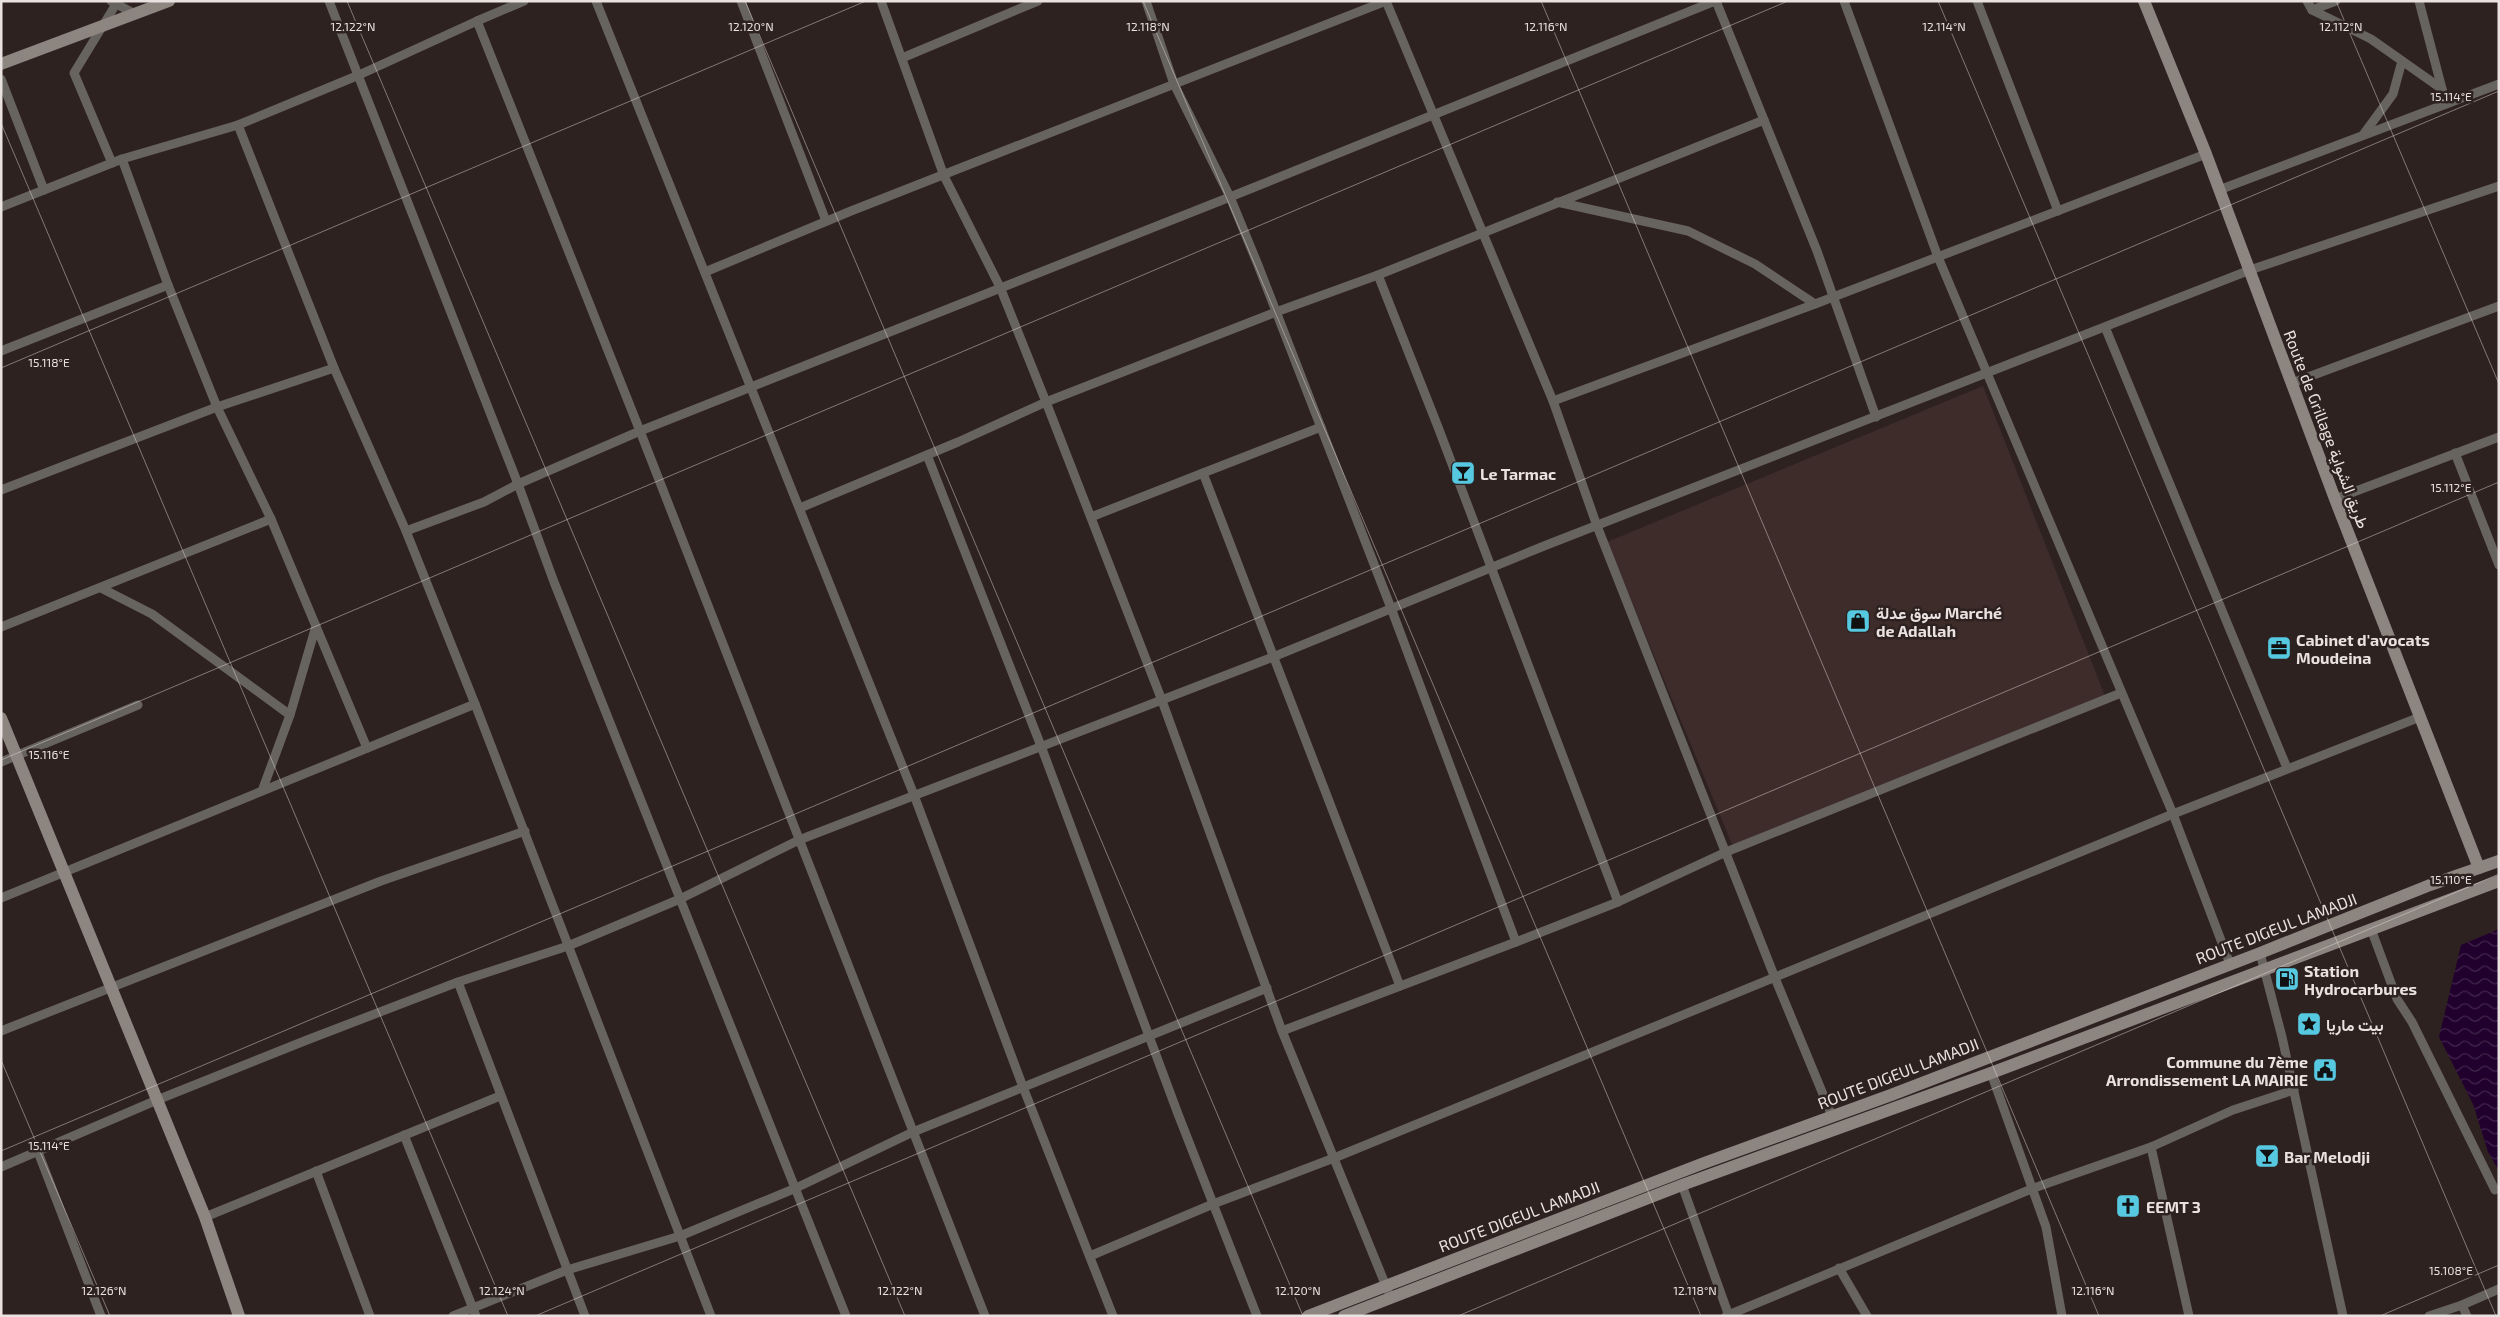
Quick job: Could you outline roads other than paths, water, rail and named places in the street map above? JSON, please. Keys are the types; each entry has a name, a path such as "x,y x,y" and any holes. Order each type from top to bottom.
{"main road":[{"path":"1,64 169,1"},
{"name":"Route de Grillage طريق الشواية","path":"2144,1 2206,154 2335,499 2478,868"},
{"path":"1,718 66,872 110,987 204,1217 239,1316"},
{"name":"ROUTE DIGEUL LAMADJI","path":"1308,1316 2499,860"},
{"path":"1344,1316 1682,1185 1991,1073 2499,880"}],"street":[{"path":"329,1 518,484 554,582 846,1316"},
{"path":"1,207 112,162 238,125 359,75 524,1"},
{"path":"596,1 914,795 1023,1088 1114,1316"},
{"path":"741,1 826,221"},
{"path":"881,1 944,176 1000,287 1046,402 1161,698 1282,1031 1391,1298"},
{"path":"902,58 1038,1"},
{"path":"1146,1 1174,84 1230,197 1276,312 1391,608 1516,942"},
{"path":"705,272 826,221 1386,1 1554,401 1597,526 1775,978 1832,1116"},
{"path":"406,531 484,502 518,484 640,431 1230,197 1716,1 1816,251 1876,417"},
{"path":"1844,1 1938,257 2173,814 2230,964"},
{"path":"1977,1 2058,211"},
{"path":"2307,1 2312,10 2371,39 2442,89"},
{"path":"2312,10 2336,1"},
{"path":"2420,1 2446,104"},
{"path":"112,162 74,73 113,3 136,14"},
{"path":"476,21 640,431 984,1316"},
{"path":"2363,136 2393,94 2402,61"},
{"path":"1,78 44,190"},
{"path":"2219,190 2499,84"},
{"path":"800,508 927,455 1046,402 1276,312 1378,276 1557,202 1764,120"},
{"path":"238,125 334,368 406,531 475,704 711,1316"},
{"path":"1554,401 1832,298 2206,154"},
{"path":"122,159 168,285 217,407 271,519 367,748"},
{"path":"1,1167 157,1100 458,982 568,946 680,899 799,840 1161,698 1273,657 1490,568 1986,372 2250,270 2499,186"},
{"path":"1557,202 1688,231 1755,264 1815,304"},
{"path":"1378,276 1618,902"},
{"path":"1,351 168,285"},
{"path":"2292,383 2499,306"},
{"path":"2106,327 2287,768"},
{"path":"1,490 217,407 334,368"},
{"path":"1091,517 1321,427"},
{"path":"2335,499 2499,437"},
{"path":"2455,453 2499,565"},
{"path":"927,455 1041,746 1213,1204 1258,1316"},
{"path":"1202,472 1400,986"},
{"path":"1,627 271,519"},
{"path":"101,588 152,614 290,715"},
{"path":"262,791 290,715 316,626"},
{"path":"1282,1031 1618,902 1726,852 2121,693"},
{"path":"1,898 475,704"},
{"path":"1,762 138,705"},
{"path":"1090,1256 1213,1204 1334,1158 2173,814 2420,717"},
{"path":"1,1031 381,881 525,831"},
{"path":"2371,929 2383,966 2397,999 2412,1022 2495,1190"},
{"path":"2260,953 2294,1090 2343,1316"},
{"path":"458,982 585,1316"},
{"path":"453,1316 474,1312 567,1270 680,1236 796,1188 913,1132 1267,988"},
{"path":"1991,1073 2034,1188 2046,1227 2062,1316"},
{"path":"1682,1185 1728,1315 2034,1188 2151,1147 2233,1110 2294,1090"},
{"path":"204,1217 500,1096"},
{"path":"404,1135 474,1312"},
{"path":"2151,1147 2189,1316"},
{"path":"38,1152 101,1316"},
{"path":"316,1171 370,1316"},
{"path":"1838,1268 1867,1316"},
{"path":"2429,1316 2462,1305 2499,1289"},
{"path":"2462,1305 2467,1316"}],"water":[{"path":"2499,929 2499,1171 2488,1152 2473,1104 2439,1037 2461,945"}],"place":[{"name":"Le Tarmac","path":"1463,473"},
{"name":"سوق عدلة Marché de Adallah","path":"1858,621"},
{"name":"Cabinet d'avocats Moudeina","path":"2279,648"},
{"name":"Station Hydrocarbures","path":"2287,979"},
{"name":"بيت ماريا","path":"2309,1024"},
{"name":"Commune du 7ème Arrondissement LA MAIRIE","path":"2325,1070"},
{"name":"Bar Melodji","path":"2267,1156"},
{"name":"EEMT 3","path":"2128,1206"}]}
